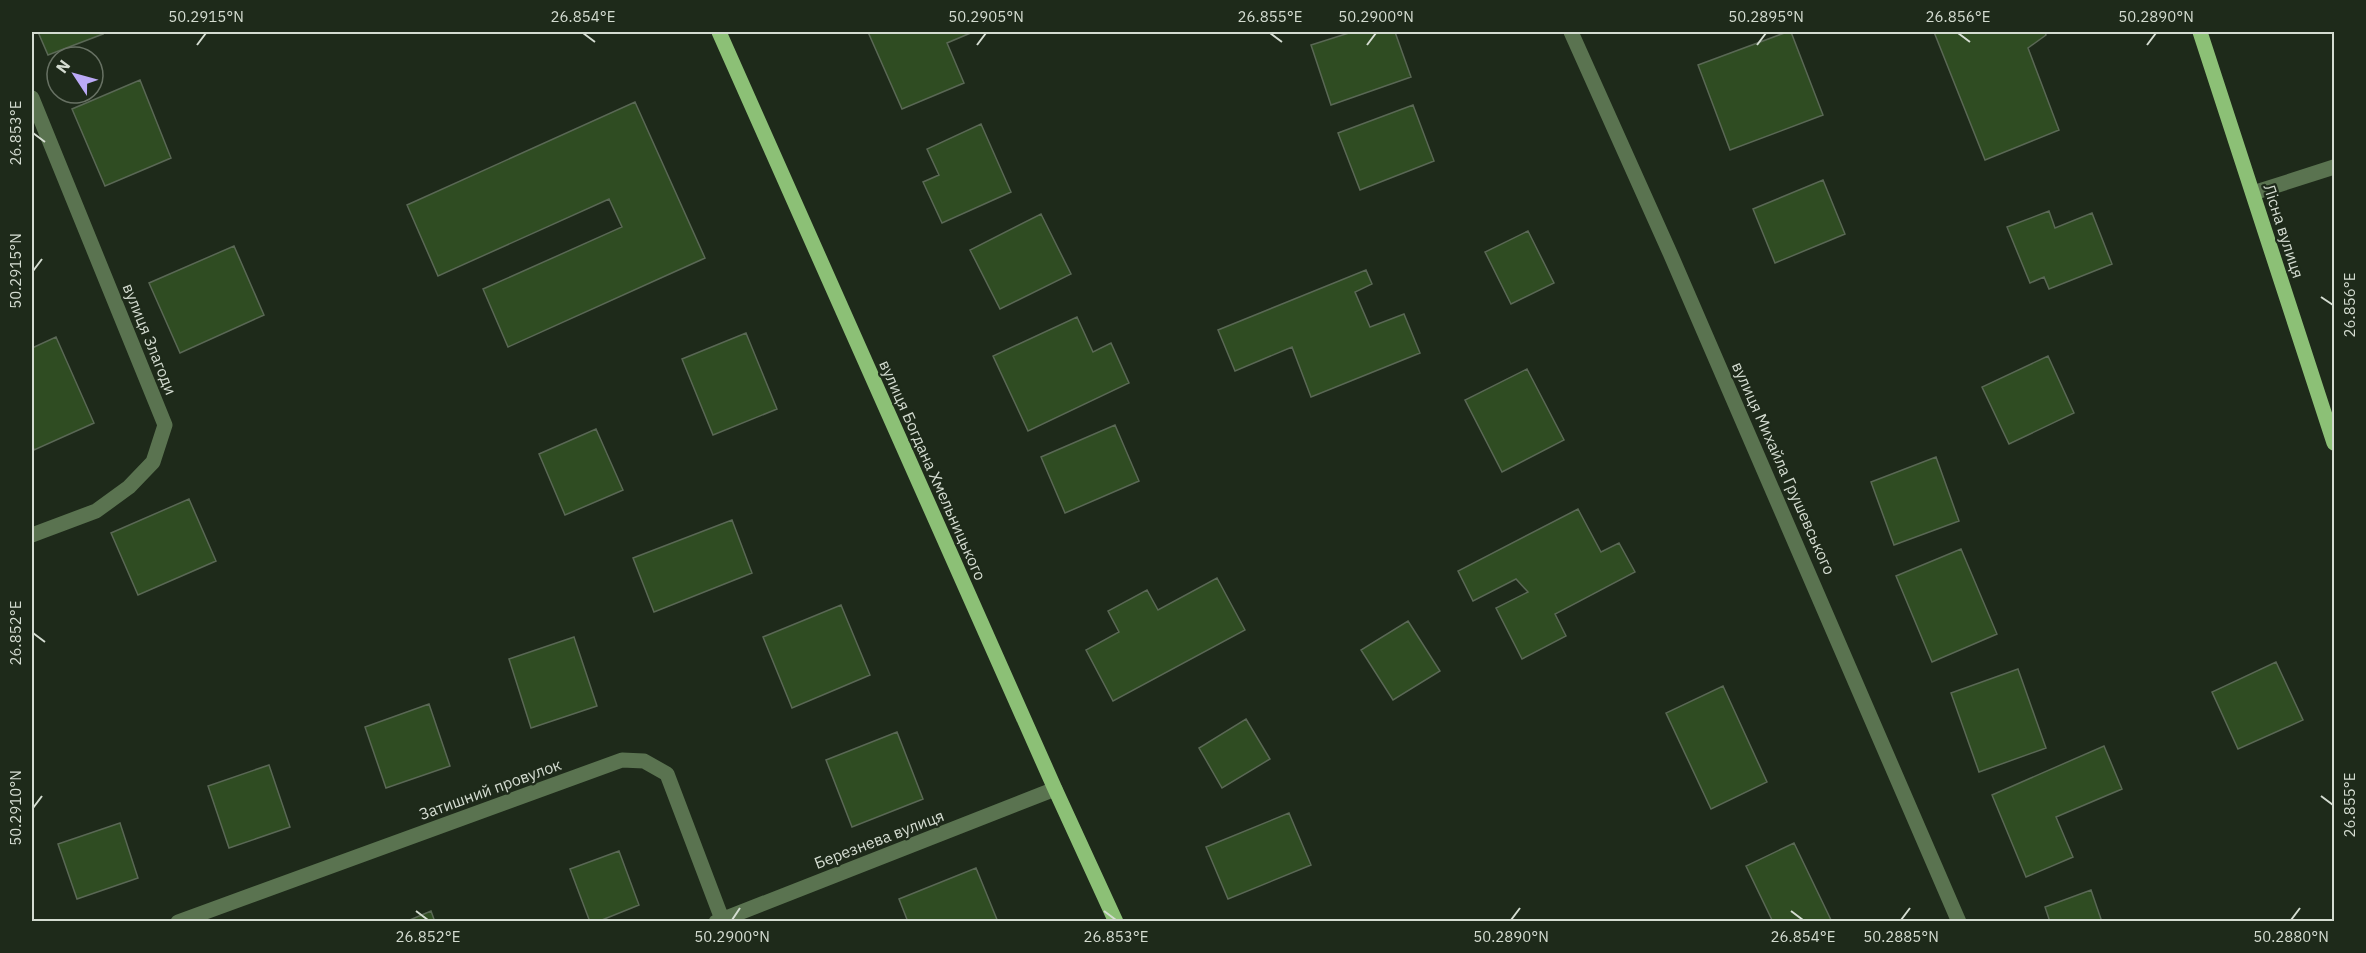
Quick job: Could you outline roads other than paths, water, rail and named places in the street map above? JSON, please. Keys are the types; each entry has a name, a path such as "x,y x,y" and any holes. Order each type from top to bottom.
{"main road":[{"name":"вулиця Богдана Хмельницького","path":"719,32 1055,789 1116,921"},
{"name":"Лісна вулиця","path":"2200,32 2334,443"}],"street":[{"name":"вулиця Михайла Грушевського","path":"1571,32 1675,263 1959,921"},
{"name":"вулиця Злагоди","path":"32,98 165,425 153,462 129,487 96,511 32,535"},
{"path":"2253,194 2334,167"},
{"name":"Затишний провулок","path":"178,921 622,760 644,761 668,774 719,920"},
{"name":"Березнева вулиця","path":"719,920 1055,789"}]}
